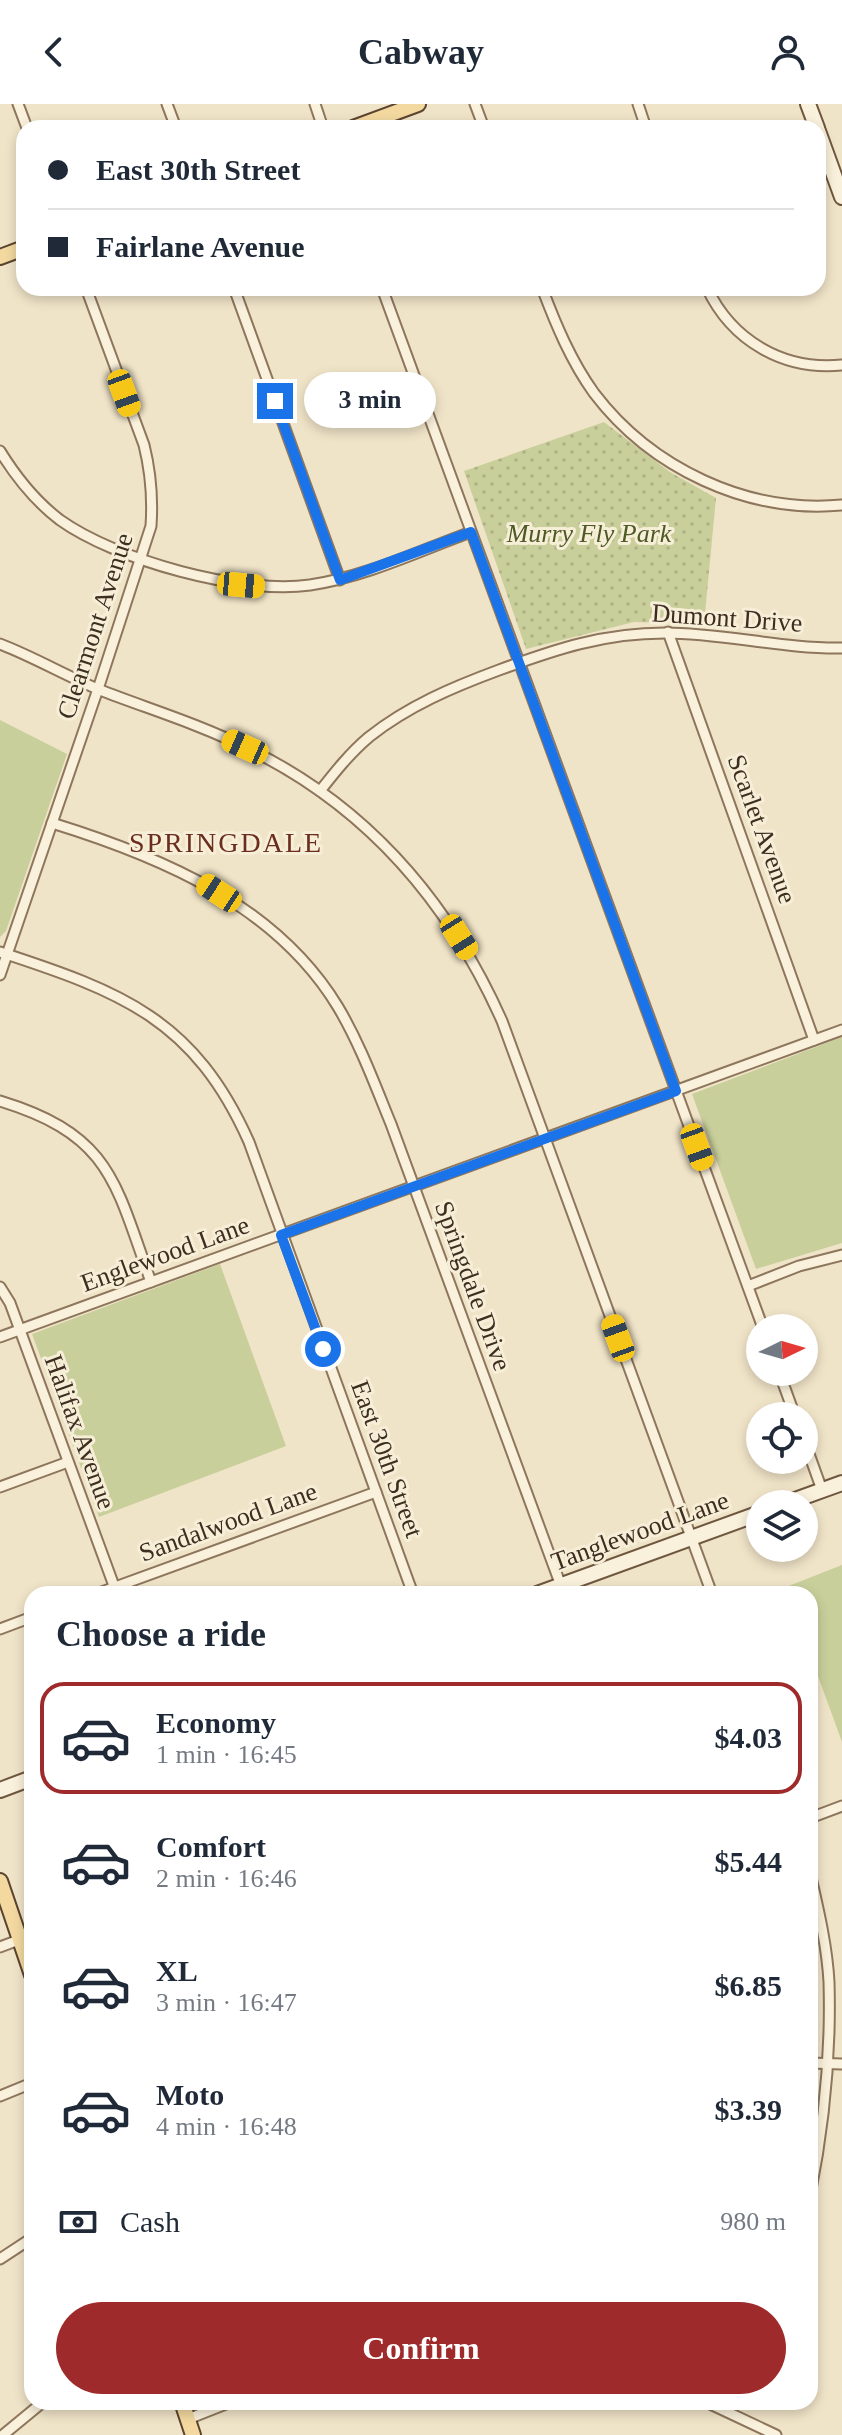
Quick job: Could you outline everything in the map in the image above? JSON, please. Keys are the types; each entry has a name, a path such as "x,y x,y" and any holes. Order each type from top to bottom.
{"main road":[{"path":"375,120 418,104"},
{"path":"826,152 842,197"},
{"path":"818,1491 842,1483"},
{"name":"Tanglewood Lane","path":"572,1586 746,1518"},
{"path":"0,1790 24,1781"},
{"path":"0,1881 24,1933"},
{"path":"185,2410 193,2435"}],"street":[{"name":"Clearmont Avenue","path":"0,975 4,953 52,823 151,526 151,471 144,445 89,296"},
{"path":"237,296 340,580"},
{"path":"385,296 758,1314"},
{"path":"545,296 579,369 611,413 648,447 687,472 734,492 786,504 842,505"},
{"path":"712,296 730,324 755,345 784,359 804,364 842,365"},
{"path":"0,451 26,488 59,519 91,538 142,559 241,585 289,587 340,580 471,532"},
{"name":"Dumont Drive","path":"320,791 352,754 395,718 449,689 564,646 627,634 668,632 840,648"},
{"name":"Scarlet Avenue","path":"668,632 814,1040"},
{"path":"0,644 98,689 245,747 280,765 320,791 410,871 448,920 490,993 709,1586"},
{"path":"840,648 842,659"},
{"name":"Springdale Drive","path":"52,823 104,839 177,869 234,903 288,946 324,986 354,1037 413,1187 561,1586"},
{"name":"East 30th Street","path":"4,953 123,999 159,1021 190,1048 211,1072 237,1115 264,1182 410,1586"},
{"name":"Englewood Lane","path":"0,1337 842,1030"},
{"path":"0,1101 56,1122 84,1142 98,1157 112,1179 151,1282"},
{"path":"748,1286 799,1266 842,1255"},
{"name":"Halifax Avenue","path":"0,1287 10,1303 113,1586"},
{"path":"0,1487 68,1462"},
{"path":"816,1474 822,1490"},
{"name":"Sandalwood Lane","path":"128,1586 376,1492"},
{"path":"0,1629 24,1620"},
{"path":"818,1815 842,1806"},
{"path":"818,1906 829,1979 829,2034 818,2147"},
{"path":"0,1947 24,1938"},
{"path":"818,2063 842,2064"},
{"path":"0,2096 24,2086"},
{"path":"0,2259 24,2243"},
{"path":"3,2435 33,2410"},
{"path":"188,2419 211,2410"},
{"path":"734,2410 776,2435"}],"green space":[{"name":"Murry Fly Park","path":"604,422 670,472 716,498 704,624 634,622 526,649 464,471"},
{"path":"0,720 67,754 6,931 0,937"},
{"path":"842,1037 842,1243 756,1269 692,1094"},
{"path":"220,1264 286,1446 99,1517 32,1334"},
{"path":"842,1565 842,1742 818,1676 818,1586 789,1586"}],"district":[{"name":"SPRINGDALE","path":"226,842"}],"route":[{"path":"275,401 340,580 471,532 676,1091 281,1235 323,1349"}]}
